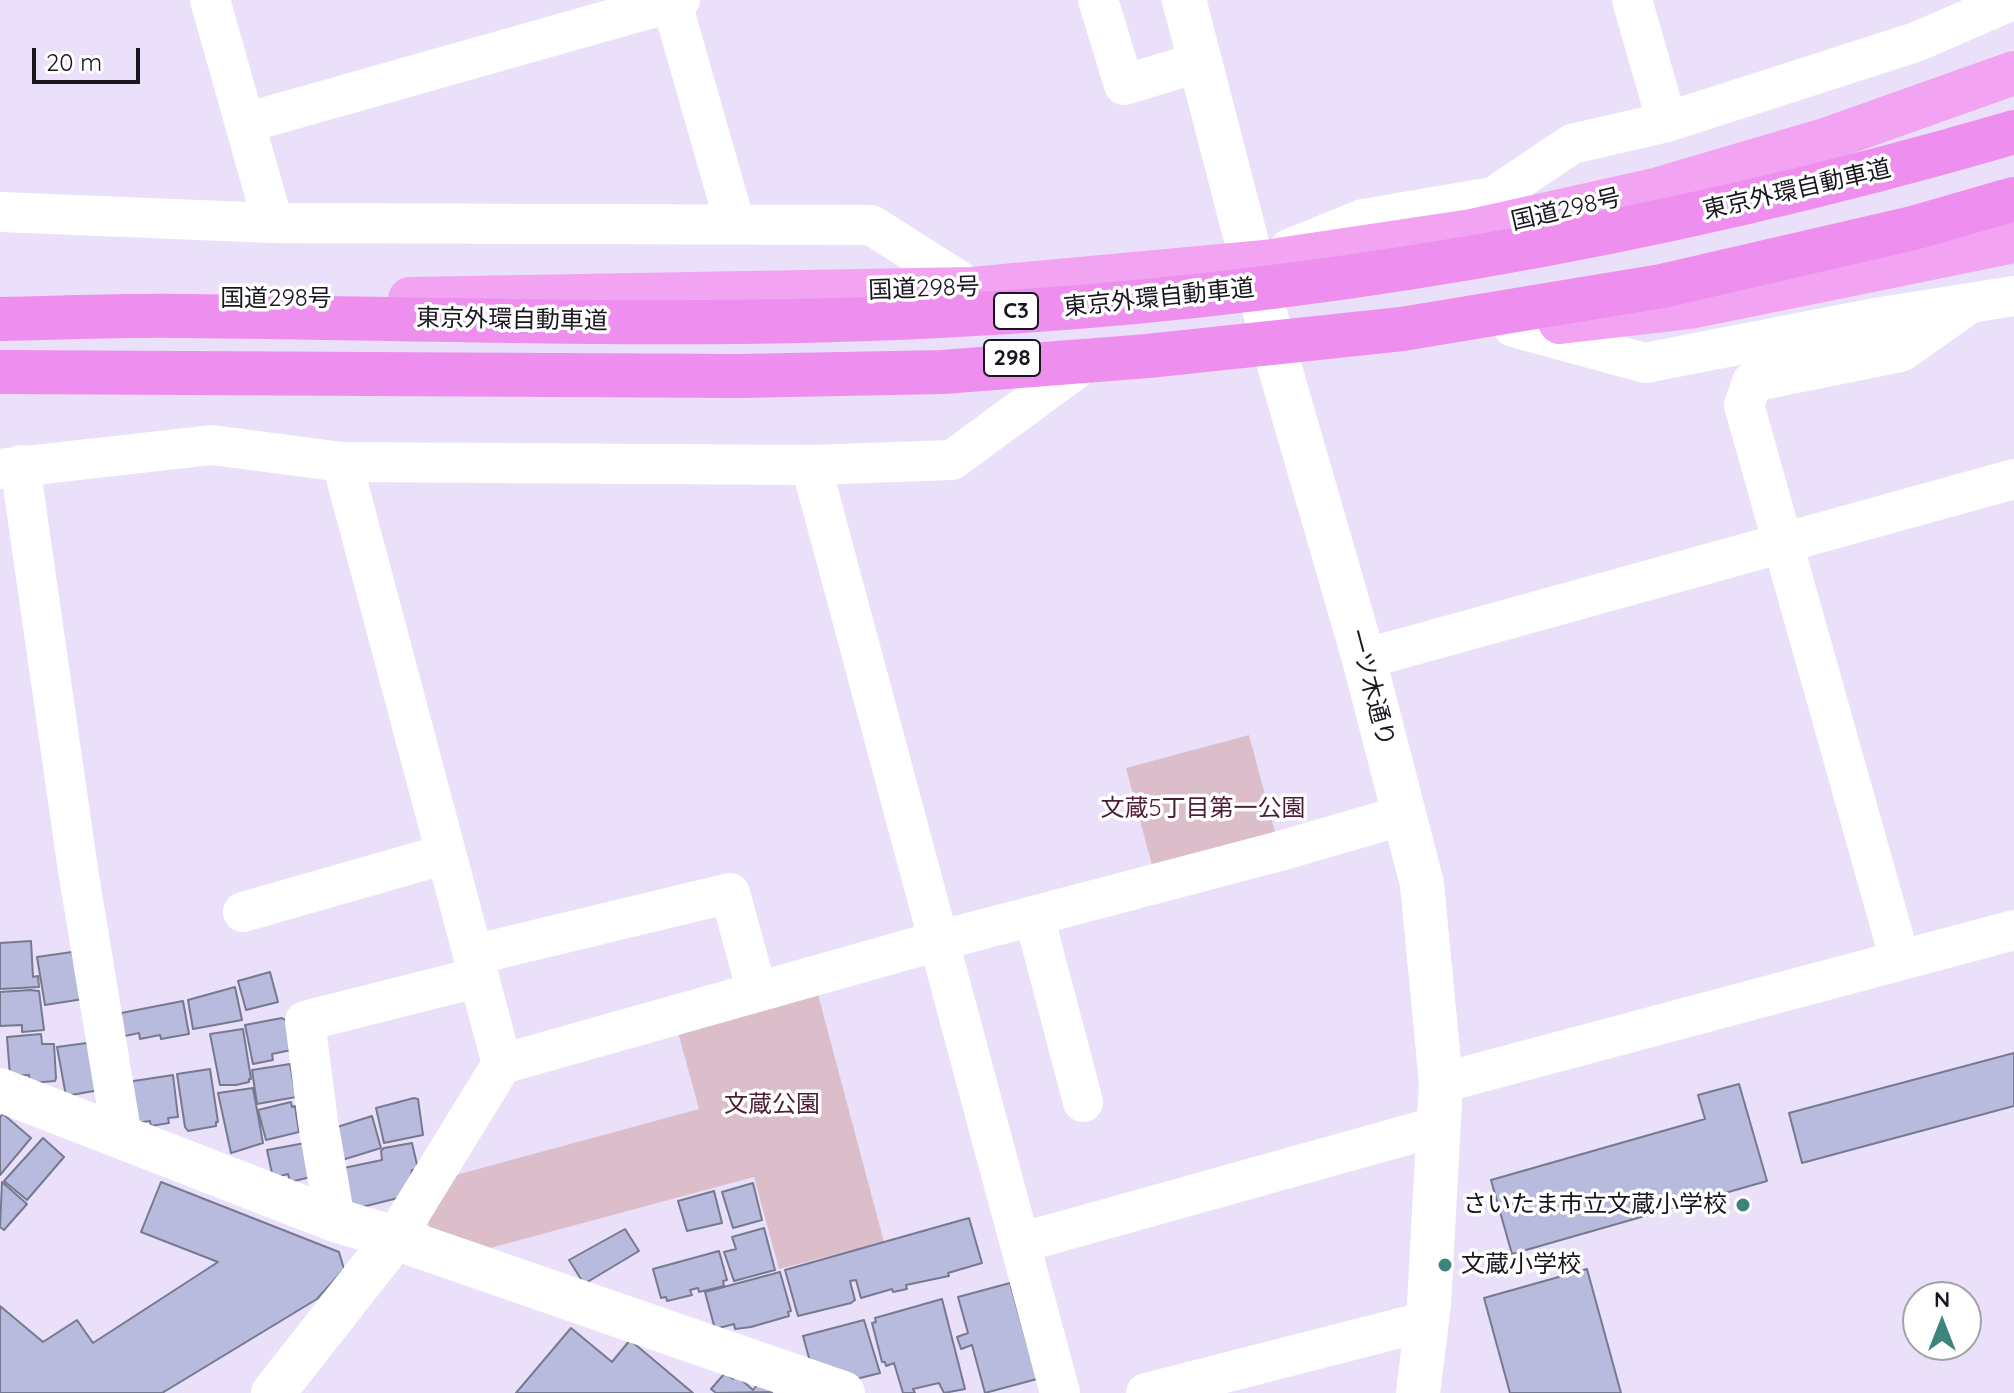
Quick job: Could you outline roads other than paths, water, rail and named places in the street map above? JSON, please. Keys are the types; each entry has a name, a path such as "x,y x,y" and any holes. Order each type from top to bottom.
{"highway":[{"name":"国道298号","path":"0,302 437,299 972,289 1252,264 1472,231 1655,190 1828,139 2003,78"},
{"name":"東京外環自動車道","path":"0,319 177,316 740,321 937,316 1139,303 1393,271 1651,224 1897,166 2014,132"},
{"name":"C3","path":"0,372 755,376 943,372 1148,356 1402,329 1662,286 1913,228 2014,199"},
{"name":"298","path":"0,360 1091,358 1275,351 1690,307 2014,241"}],"street":[{"path":"210,0 273,223"},
{"path":"1098,0 1124,85 1200,62"},
{"name":"一ツ木通り","path":"1184,0 1275,351 1364,659 1422,884 1441,1083 1427,1321 1418,1393"},
{"path":"1632,0 1667,122"},
{"path":"1252,264 1363,219 1493,197 1572,144 1667,122 1916,42 2013,0"},
{"path":"245,123 675,1 735,224"},
{"path":"0,212 273,223 871,225 972,289"},
{"path":"1513,327 1645,363 1881,317 2014,296"},
{"path":"1900,960 1744,405 1752,382 1901,352 1966,306"},
{"path":"122,1137 10,467 212,445 342,462 811,465 952,460 1091,358"},
{"path":"342,462 502,1064"},
{"path":"811,465 1060,1393"},
{"path":"1364,659 2014,479"},
{"path":"296,1385 395,1238 502,1064 938,941 1404,815"},
{"path":"243,912 446,854"},
{"path":"335,1220 305,1021 476,966 730,893 757,992"},
{"path":"1034,916 1083,1102"},
{"path":"1441,1083 2014,930"},
{"path":"0,1090 335,1220 843,1393"},
{"path":"1020,1243 1439,1126"},
{"path":"1146,1393 1427,1321"}],"place":[{"name":"さいたま市立文蔵小学校","path":"1743,1205"},
{"name":"文蔵小学校","path":"1445,1265"}],"park label":[{"name":"文蔵5丁目第一公園","path":"1203,809"},
{"name":"文蔵公園","path":"772,1105"}]}
